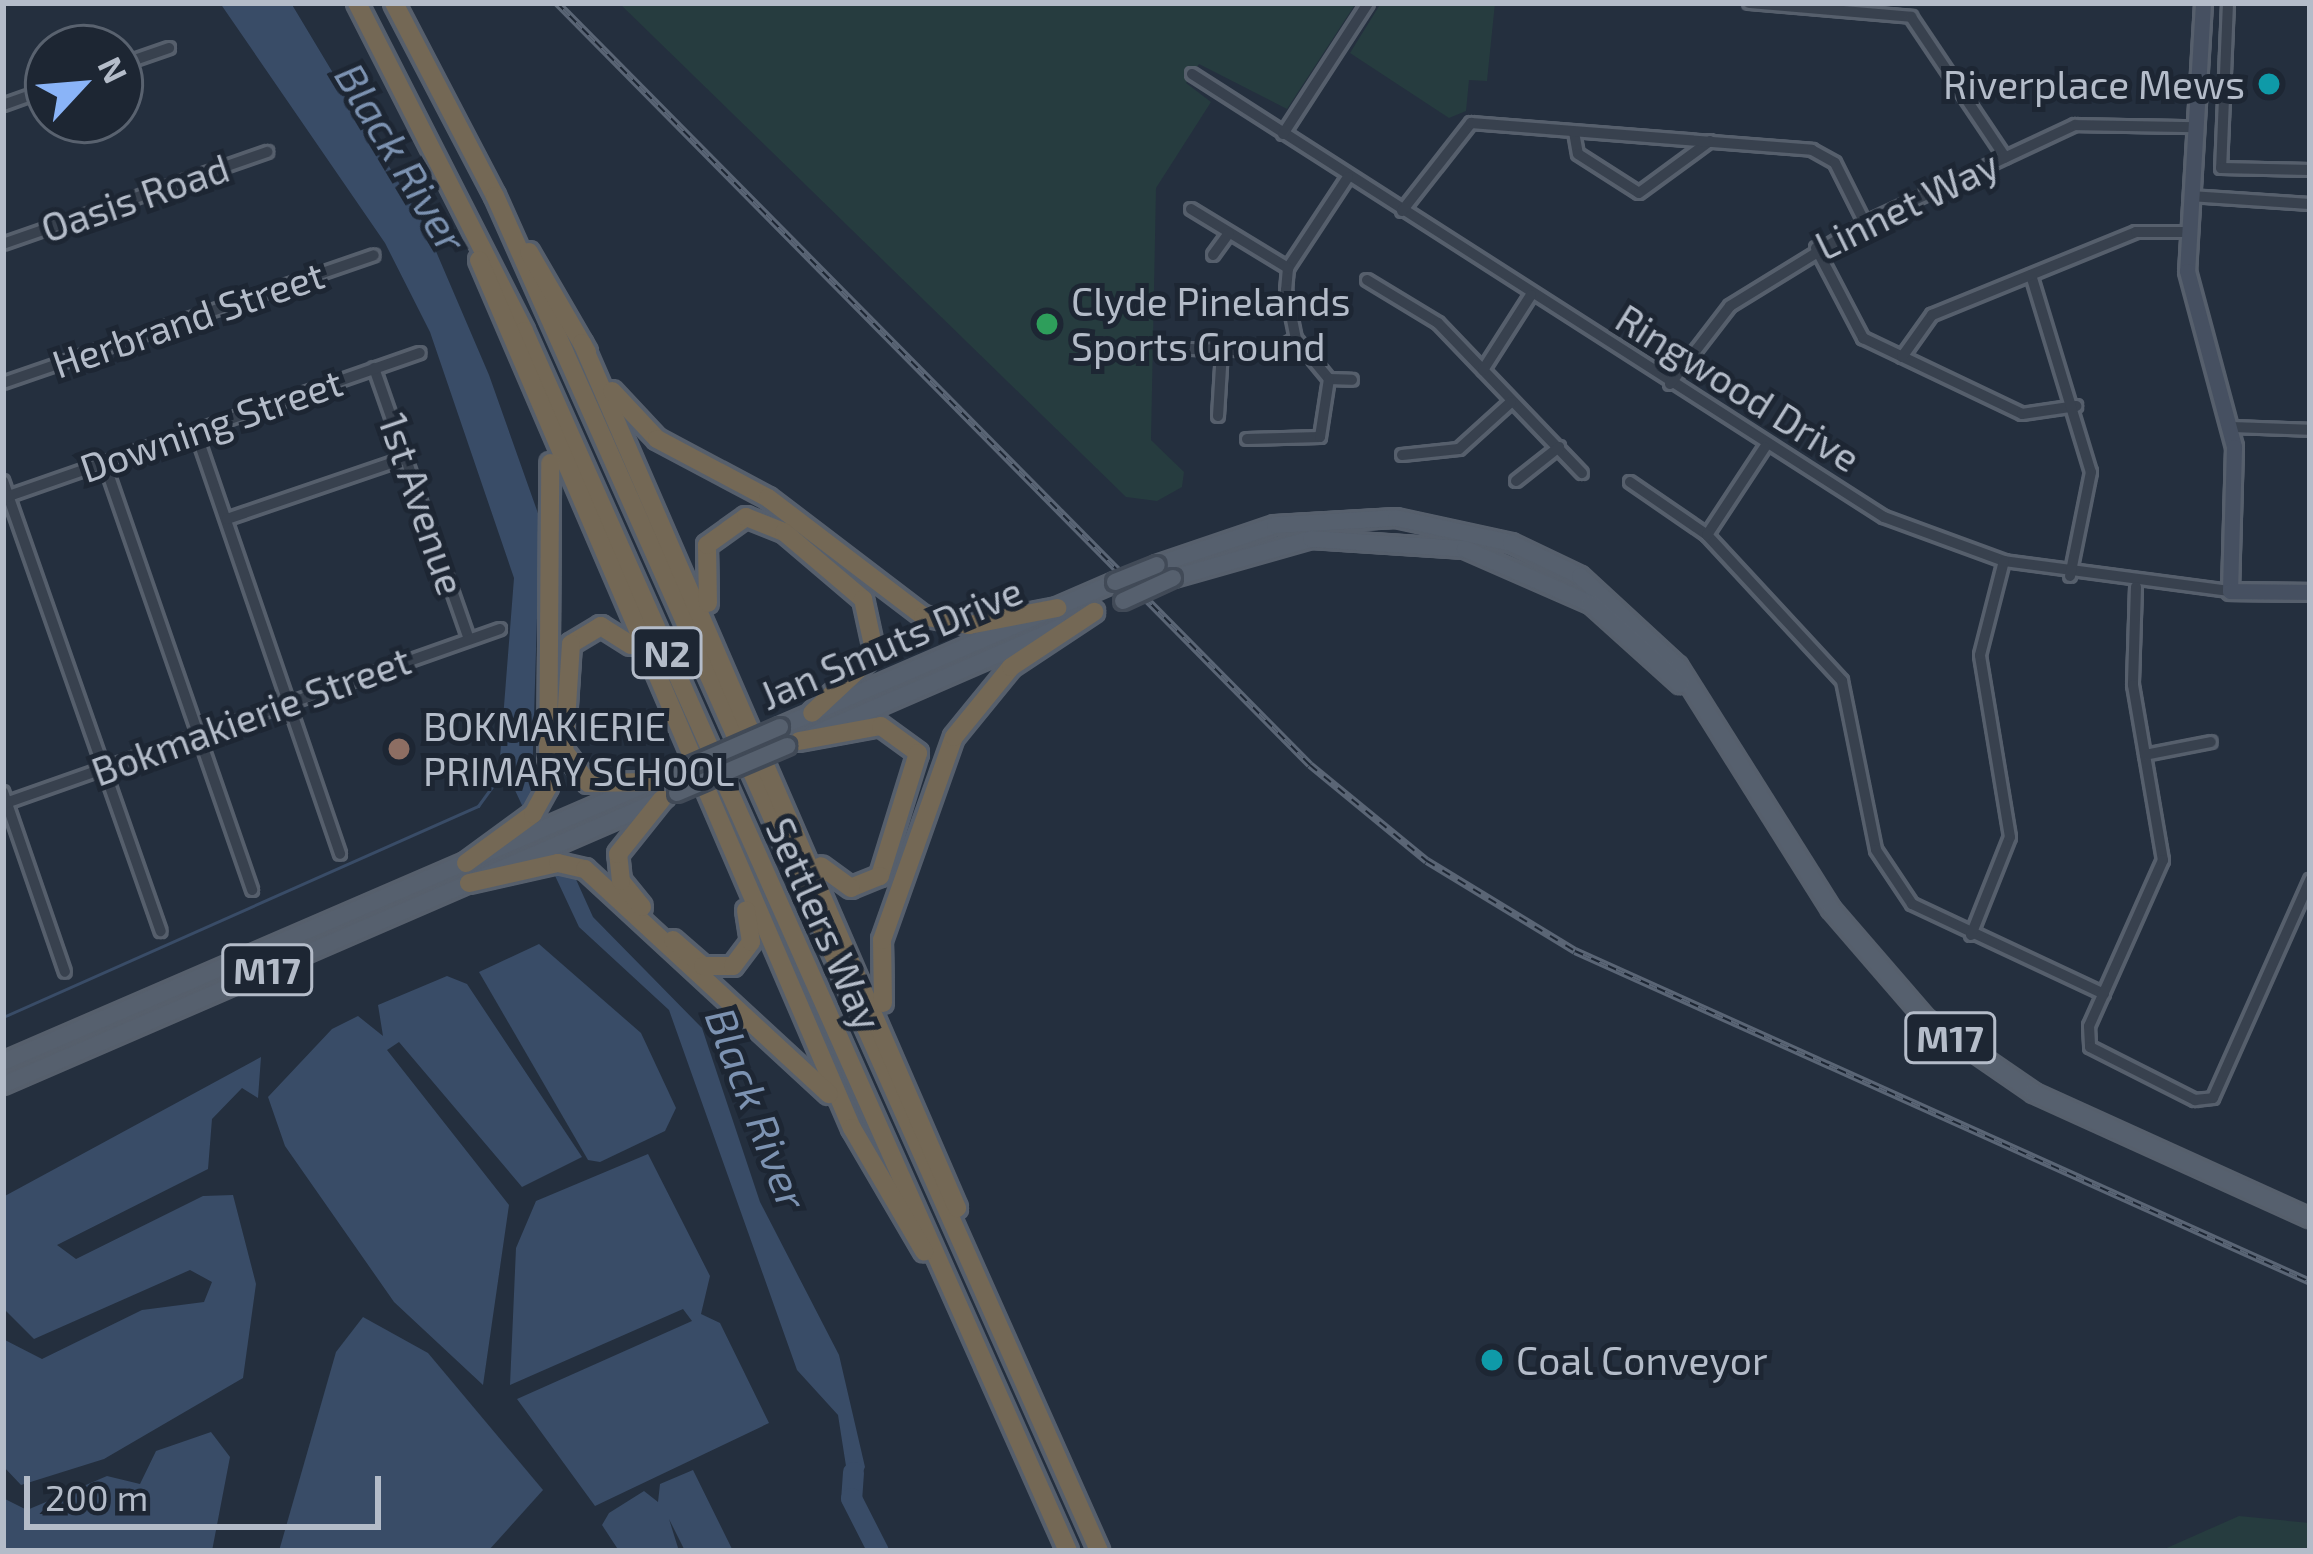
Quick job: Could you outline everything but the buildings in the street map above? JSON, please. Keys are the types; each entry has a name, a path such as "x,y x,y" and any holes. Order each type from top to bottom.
{"highway":[{"name":"Settlers Way","path":"357,3 467,217 1068,1551"},
{"name":"Settlers Way","path":"394,3 495,196 1099,1551"},
{"path":"495,196 582,343 646,430 779,505 909,610 969,625 1057,608"},
{"path":"467,217 541,423 852,1128"},
{"path":"582,343 892,1040 980,1278"},
{"path":"531,845 545,795 556,508 541,423"},
{"path":"731,676 703,557 718,529 755,518 863,599 878,627 871,662 812,713"},
{"path":"892,1040 882,940 948,749 998,678 1094,613"},
{"path":"647,669 615,630 580,633 566,661 563,745 588,783 665,787"},
{"path":"793,743 888,727 919,758 876,880 839,884 807,848"},
{"path":"665,787 623,841 619,878 713,969 738,963 751,943 731,859"},
{"path":"467,873 531,845"},
{"path":"467,873 531,845 571,863 810,1071 852,1128 962,1311"}],"main road":[{"name":"Jan Smuts Drive","path":"531,845 665,787 780,727 1115,582 1245,532 1330,518 1470,530 1546,558 1630,614 1708,716 1847,932 1944,1034 2049,1100 2310,1218"},
{"name":"Jan Smuts Drive","path":"665,787 793,743 1172,578 1311,539 1465,549 1591,604 1708,716"},
{"name":"M17","path":"3,1062 467,873"},
{"name":"M17","path":"3,1084 467,873"}],"street":[{"path":"1283,134 1368,3"},
{"path":"1749,3 1911,17 2005,157"},
{"path":"2203,3 2192,127 2188,280 2230,427 2230,591"},
{"path":"2228,3 2221,168 2310,170"},
{"path":"144,57 170,48"},
{"name":"Ringwood Drive","path":"1192,74 1765,447 1884,517 2004,561 2136,587 2310,592"},
{"path":"1402,211 1462,125 1825,154 1865,223"},
{"name":"Linnet Way","path":"1670,384 1730,306 1816,248 1865,223 2075,125 2192,127"},
{"path":"1574,132 1578,154 1640,193 1710,142"},
{"name":"Oasis Road","path":"3,244 267,152"},
{"path":"1348,177 1288,268 1296,339 1329,379 1352,380"},
{"path":"2190,196 2310,204"},
{"path":"1191,208 1288,268"},
{"path":"1902,357 1933,315 2136,232 2188,232"},
{"path":"1213,255 1228,233"},
{"path":"1816,248 1847,322 1902,357 2022,414 2076,406"},
{"name":"Herbrand Street","path":"3,382 374,255"},
{"path":"2031,275 2076,406 2091,472 2070,575"},
{"path":"1366,280 1438,323 1582,473"},
{"path":"1483,370 1532,295"},
{"path":"1190,349 1274,351 1296,339"},
{"path":"1218,416 1222,350"},
{"name":"Downing Street","path":"6,497 420,353"},
{"name":"1st Avenue","path":"374,368 469,639"},
{"path":"1247,439 1320,437 1329,379"},
{"path":"1402,455 1460,449 1511,402"},
{"path":"2230,427 2310,430"},
{"path":"195,430 340,854"},
{"path":"1516,481 1558,447"},
{"path":"1707,535 1765,447"},
{"path":"226,519 406,458"},
{"path":"104,462 252,890"},
{"path":"3,481 161,931"},
{"path":"1630,482 1707,535 1842,681 1884,870 1929,918 2104,994"},
{"path":"1971,935 2010,837 1980,655 2004,561"},
{"path":"2136,587 2132,674 2164,860 2104,994 2090,1047 2195,1100 2213,1098 2310,880"},
{"name":"Bokmakierie Street","path":"4,800 500,629"},
{"path":"2145,755 2211,742"},
{"path":"4,800 65,972"}],"green space":[{"name":"Clyde Pinelands Sports Ground","path":"619,3 1356,3 1287,109 1199,64 1186,83 1211,102 1156,188 1151,440 1184,472 1182,487 1157,501 1126,497"},
{"path":"1381,3 1495,3 1487,81 1469,80 1466,111 1449,118 1350,53"},
{"path":"2239,1516 2310,1523 2310,1551 2160,1551"}],"water":[{"name":"Black River","path":"220,3 291,3 426,228 489,375 540,519 532,782 593,917 702,1028 760,1202 839,1355 865,1467 851,1498 838,1415 797,1370 669,1010 579,927 513,786 498,783 514,578 430,332 385,243"},
{"path":"539,944 641,1033 676,1108 665,1131 600,1162 588,1160 479,972"},
{"path":"447,976 467,984 582,1157 522,1187 399,1042 387,1050 509,1205 483,1385 394,1302 285,1146 268,1097 332,1029 358,1016 383,1036 378,1005"},
{"path":"261,1057 258,1098 242,1088 212,1119 208,1169 57,1245 76,1259 203,1196 233,1195 256,1284 243,1378 104,1459 21,1485 3,1466 3,1339 42,1359 142,1310 204,1302 212,1282 190,1270 34,1339 3,1308 3,1197"},
{"path":"648,1154 710,1276 701,1314 720,1323 769,1423 595,1506 517,1399 692,1321 683,1309 510,1385 516,1248 536,1201"},
{"path":"363,1317 428,1353 543,1490 489,1550 279,1551 336,1352"},
{"path":"211,1432 230,1457 212,1551 3,1551 3,1498 27,1510 107,1476 140,1484 156,1451"},
{"path":"693,1470 733,1551 685,1551 669,1519 679,1551 619,1551 602,1525 609,1513 644,1491 658,1502 660,1484"}],"waterway":[{"path":"3,1017 478,806 498,778"},
{"name":"Black River","path":"853,1472 851,1498 878,1551"}],"railway":[{"path":"557,3 1310,765 1427,861 1575,951 2310,1282"}],"place":[{"name":"Riverplace Mews","path":"2269,84"},
{"name":"Clyde Pinelands Sports Ground","path":"1047,324"},
{"name":"BOKMAKIERIE PRIMARY SCHOOL","path":"399,749"},
{"name":"Coal Conveyor","path":"1492,1360"}]}
